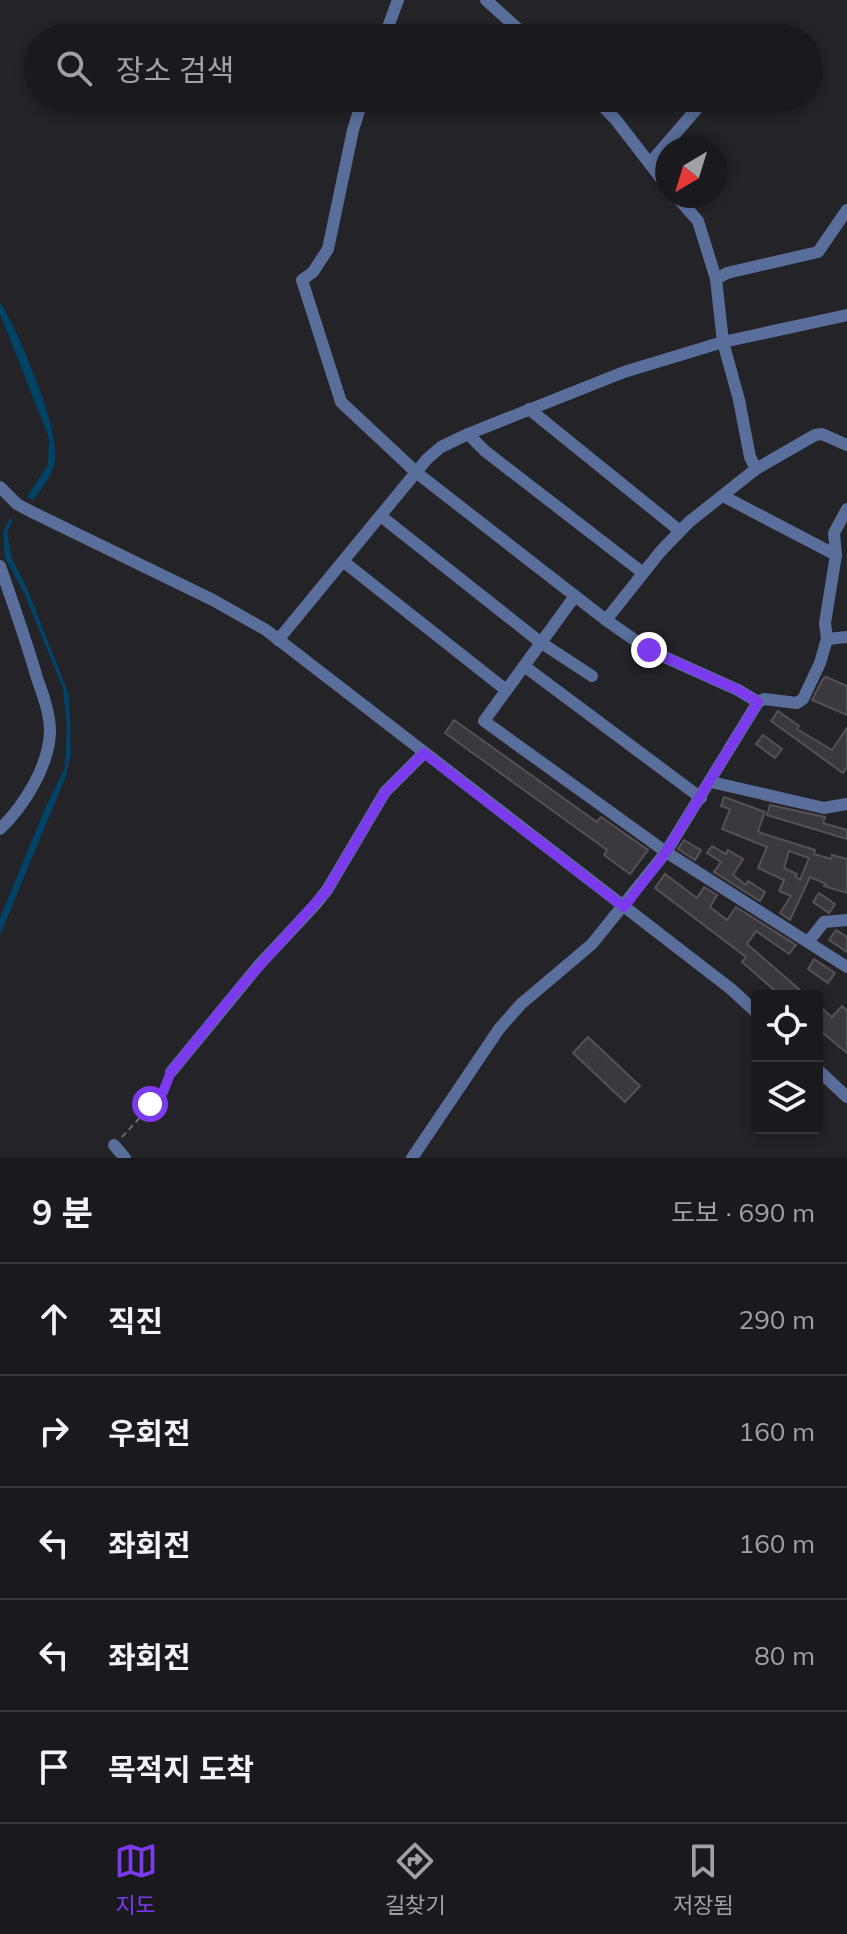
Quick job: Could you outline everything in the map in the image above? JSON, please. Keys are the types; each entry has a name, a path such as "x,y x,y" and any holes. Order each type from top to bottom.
{"street":[{"path":"389,24 398,0"},
{"path":"486,0 513,24"},
{"path":"359,112 328,249 313,272 302,280 341,402 417,473 606,620 649,650 758,702"},
{"path":"607,112 655,170"},
{"path":"650,163 694,112"},
{"path":"687,208 698,221 716,279 723,342 750,457 756,469"},
{"path":"716,279 727,273 818,252 847,210"},
{"path":"278,640 441,447 624,372 723,342 847,315"},
{"path":"529,409 680,531"},
{"path":"468,434 485,451 643,573"},
{"path":"606,620 680,531 756,469 815,435 822,434 847,445"},
{"path":"1,490 30,511 232,609 278,640 751,1007"},
{"path":"723,496 836,555"},
{"path":"412,1158 499,1029 521,1004 592,944 666,852 758,702 764,699 797,703 803,699 820,663 827,639 825,623 836,555 834,533 847,509"},
{"path":"382,517 540,642 592,676"},
{"path":"344,562 506,690"},
{"path":"0,566 45,702 50,732 37,775 11,818 0,829"},
{"path":"575,596 484,721 666,852 847,967"},
{"path":"827,639 847,637"},
{"path":"524,666 701,798"},
{"path":"171,1072 251,974 327,890 385,792 424,753"},
{"path":"711,782 824,808 847,804"},
{"path":"808,942 824,922 847,920"},
{"path":"823,1075 847,1097"},
{"path":"114,1145 125,1158"}],"path":[{"path":"114,1145 158,1098 171,1072"}],"water":[{"path":"0,302 36,381 55,447 52,472 33,500 27,497 48,465 49,438 0,314"},
{"path":"10,518 13,520 7,532 12,559 27,588 69,695 71,754 66,776 0,935 0,918 65,767 67,727 63,688 24,593 5,558 3,532"}],"building":[{"path":"826,677 847,686 847,715 812,700"},
{"path":"778,711 799,726 797,729 832,750 847,728 847,767 843,773 771,721"},
{"path":"454,720 597,822 601,817 648,850 630,874 604,855 607,850 445,733"},
{"path":"763,735 782,749 775,758 756,744"},
{"path":"724,797 765,812 758,831 761,833 815,850 814,854 847,859 847,893 824,886 826,884 810,877 790,920 780,913 791,896 779,891 784,880 758,868 767,847 722,829 730,809 721,806","holes":["789,851 809,858 800,880 795,876 797,874 784,868"]},
{"path":"770,805 825,817 823,823 847,830 847,839 767,815"},
{"path":"684,840 701,850 695,860 678,849"},
{"path":"712,846 726,854 728,850 743,859 733,875 746,885 748,881 765,892 760,901 714,872 721,862 707,853"},
{"path":"665,874 697,898 704,887 717,895 710,907 727,920 736,907 796,945 789,954 756,931 747,944 800,990 774,990 742,962 746,957 655,888"},
{"path":"819,893 835,904 829,913 813,902"},
{"path":"836,930 847,937 847,952 829,940"},
{"path":"814,959 835,973 828,983 808,969"},
{"path":"842,1006 847,1011 847,1053 823,1033 823,1009 832,1017"},
{"path":"588,1037 640,1086 625,1102 573,1053"}],"route":[{"path":"150,1104 163,1092 171,1072 236,992 327,890 385,792 424,753 624,907 666,852 758,702 649,650"}]}
